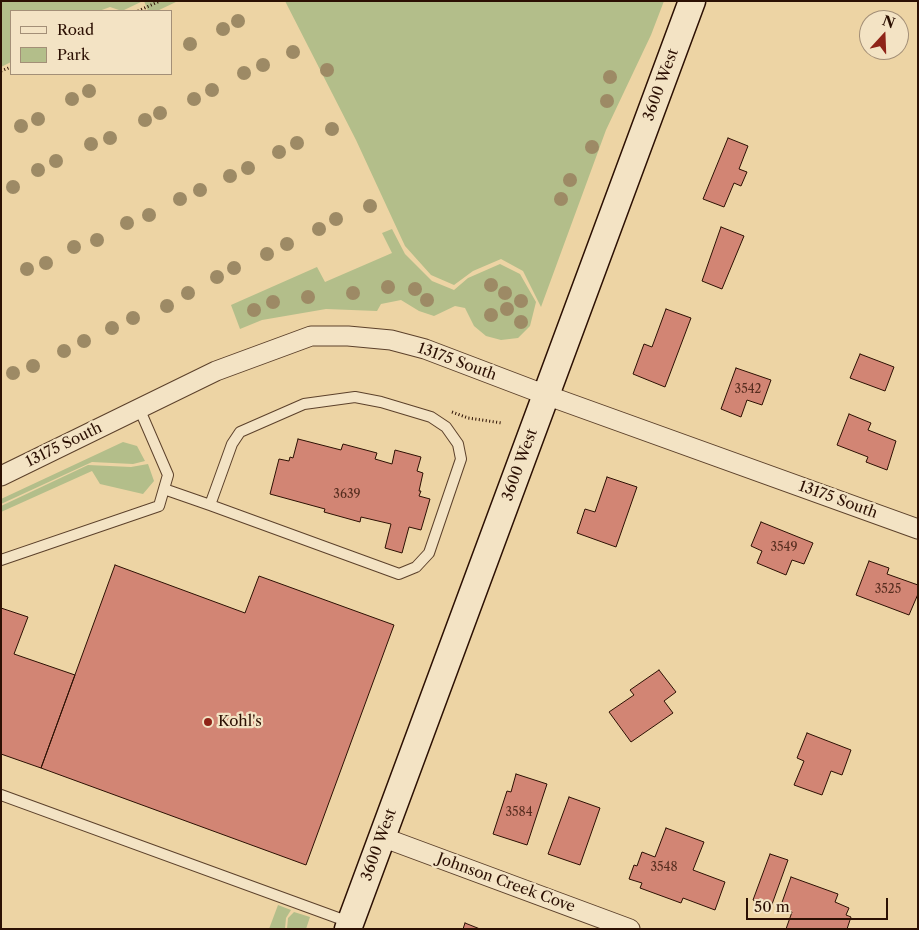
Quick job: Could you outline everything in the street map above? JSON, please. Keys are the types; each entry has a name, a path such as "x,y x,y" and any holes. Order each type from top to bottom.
{"main road":[{"name":"3600 West","path":"349,926 692,1"}],"street":[{"name":"13175 South","path":"1,476 216,371 311,336 348,336 391,340 425,349 546,395 918,529"},
{"name":"Johnson Creek Cove","path":"382,837 630,929"}],"lane":[{"path":"164,489 399,574 416,567 429,554 461,459 458,444 446,427 431,417 380,402 356,398 304,404 240,432 232,444 210,505"},
{"path":"1,560 159,506 168,475 139,408"},
{"path":"1,795 349,926"}],"path":[{"path":"140,10 160,1"},
{"path":"450,412 468,418 502,423"}],"green space":[{"path":"1,1 143,1 124,10 110,7 102,10 10,10 10,62 1,67"},
{"path":"144,1 178,1 159,10 148,10"},
{"path":"285,1 664,1 651,35 606,130 541,307 523,271 501,259 473,271 454,285 431,275 405,246 356,140"},
{"path":"392,229 405,254 432,281 454,290 468,278 500,264 520,274 536,302 530,326 518,338 501,340 486,336 474,326 465,308 455,306 434,316 419,311 401,300 381,304 377,311 326,309 262,320 240,329 231,305 317,267 325,282 392,253 382,233"},
{"path":"123,442 137,446 145,461 133,464 92,462 1,504 1,499"},
{"path":"148,464 154,481 143,494 100,484 92,471 1,512 1,506 88,465 131,467"},
{"path":"278,905 291,910 286,918 285,929 269,929"},
{"path":"294,912 310,917 306,929 287,929 288,918"}],"building":[{"path":"728,138 748,146 739,169 747,172 741,186 734,183 724,207 703,199"},
{"path":"721,227 744,236 722,289 702,281"},
{"path":"666,309 691,318 665,387 633,374 644,344 652,347"},
{"path":"860,354 894,367 885,391 850,378"},
{"path":"736,368 771,380 762,405 747,400 741,417 721,409"},
{"path":"849,414 871,423 868,430 896,441 887,470 866,462 868,457 837,445"},
{"path":"298,439 341,450 343,444 377,453 375,459 392,464 395,450 421,457 417,471 423,473 419,496 430,499 421,530 409,527 402,553 385,548 391,524 361,517 360,522 324,512 325,509 270,494 279,459 289,461 290,457 293,458"},
{"path":"607,477 637,487 616,547 577,533 585,509 595,512"},
{"path":"761,522 813,543 804,564 792,560 786,575 757,563 762,551 751,546"},
{"path":"869,561 889,568 887,574 918,585 918,594 909,615 856,595"},
{"name":"Kohl's","path":"115,565 245,613 259,576 394,625 306,865 41,768"},
{"path":"1,608 28,617 14,654 75,675 41,768 1,754"},
{"path":"659,670 676,692 664,701 673,713 631,742 609,712 634,695 630,690"},
{"path":"807,733 851,750 842,775 831,771 822,795 794,785 804,761 797,758"},
{"path":"516,774 547,784 527,845 493,834 507,791 511,792"},
{"path":"569,797 600,808 580,865 548,854"},
{"path":"666,828 704,842 693,870 725,882 715,910 683,898 681,903 640,888 642,883 629,879 634,865 637,866 642,852 655,857"},
{"path":"770,854 788,860 771,907 753,900"},
{"path":"791,877 838,894 835,902 849,908 846,915 851,917 847,929 786,929 792,912 780,908"},
{"path":"465,923 480,929 463,929"}],"place":[{"name":"Kohl's","path":"208,722"}]}
